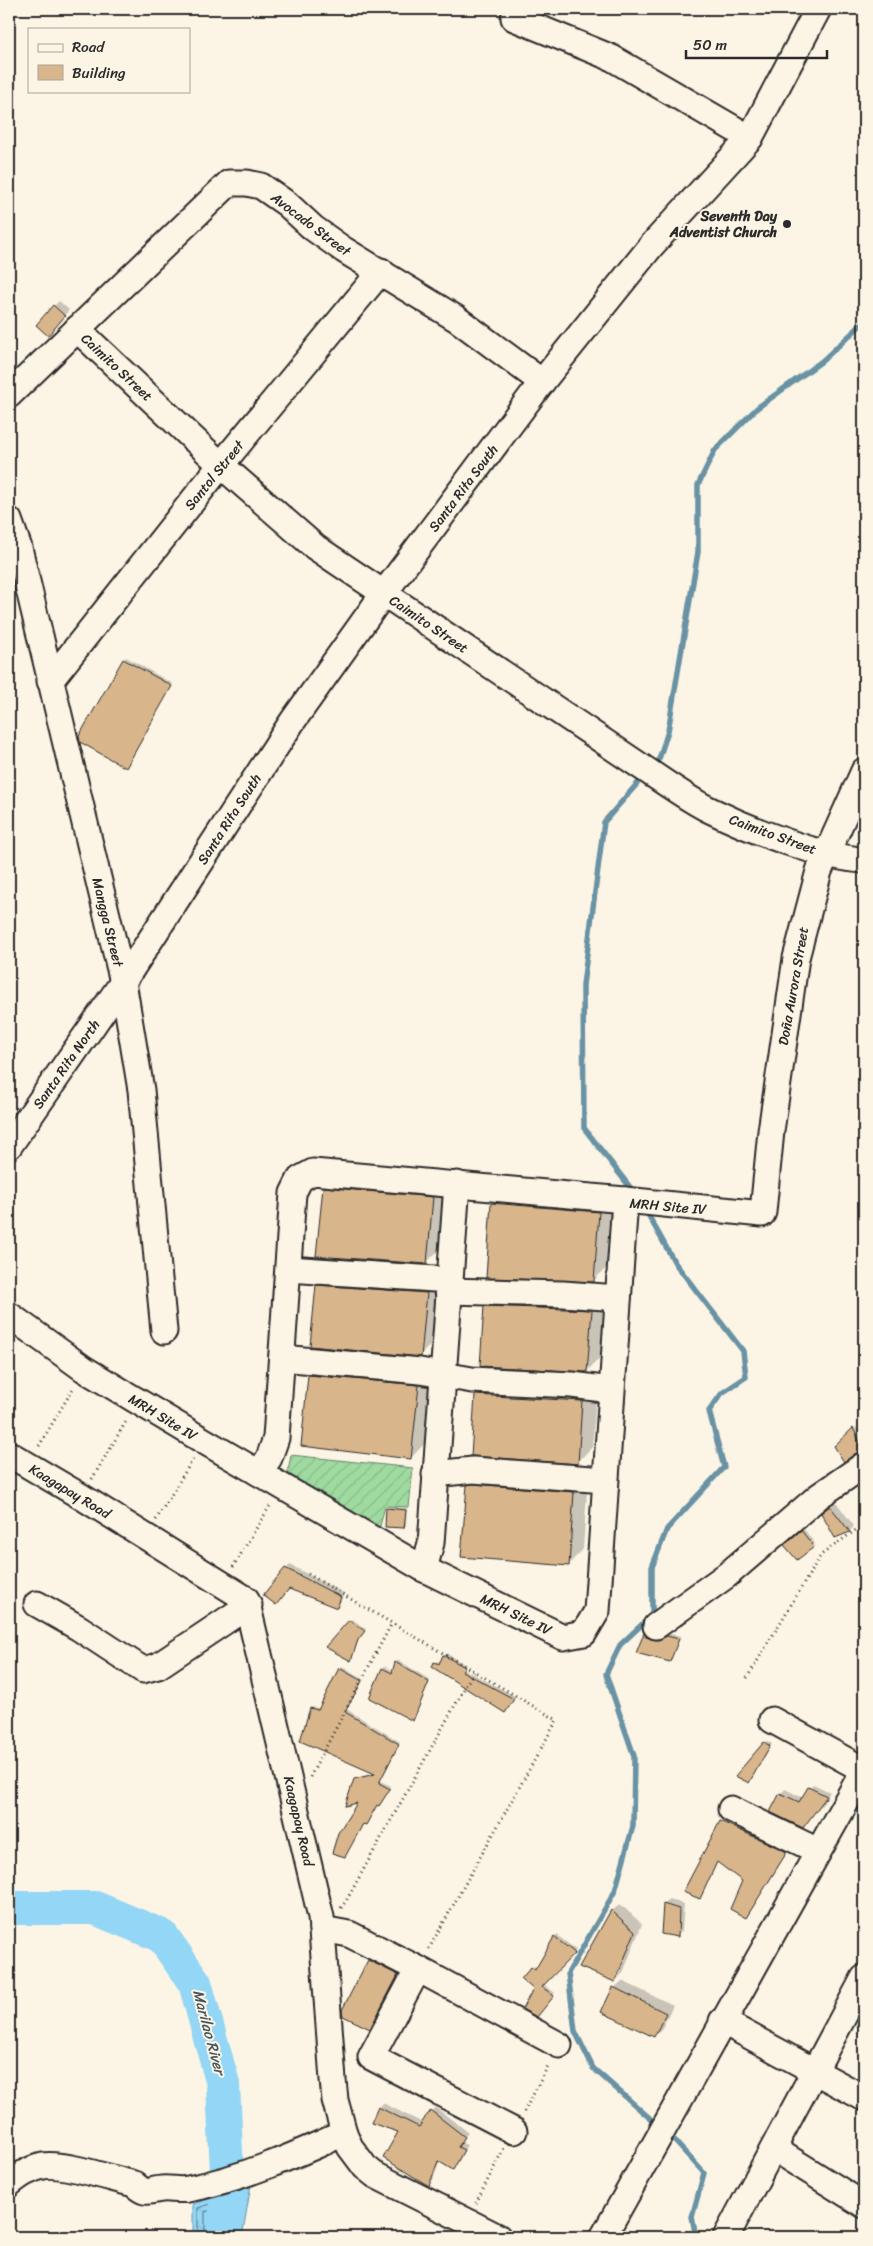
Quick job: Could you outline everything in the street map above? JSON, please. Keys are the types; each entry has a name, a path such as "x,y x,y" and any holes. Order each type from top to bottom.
{"street":[{"name":"Santa Rita South","path":"123,982 292,722 384,593 542,382 652,246 750,138 818,9"},
{"path":"514,18 612,58 750,138"},
{"name":"Avocado Street","path":"9,395 229,183 246,183 261,186 287,204 313,228 344,250 458,319 542,382"},
{"name":"Santol Street","path":"50,681 221,465 381,271"},
{"name":"Caimito Street","path":"77,329 221,465 316,547 667,784 709,810 786,841 826,853 864,860"},
{"name":"Mangga Street","path":"9,520 19,548 123,982 141,1090 164,1332"},
{"name":"Doña Aurora Street","path":"762,1213 771,1130 796,958 807,911 826,853 864,771"},
{"name":"Santa Rita North","path":"9,1146 123,982"},
{"path":"259,1473 269,1458 276,1438 293,1193 300,1179 313,1172 624,1200"},
{"path":"424,1569 431,1543 457,1184"},
{"name":"MRH Site IV","path":"9,1314 84,1369 138,1403 424,1569 563,1637 584,1633 597,1611 624,1200 762,1213"},
{"path":"289,1269 449,1286 618,1298"},
{"path":"282,1358 420,1371 472,1380 572,1385 611,1390"},
{"name":"Kaagapay Road","path":"18,1460 241,1595 249,1605 322,1923 335,2100 344,2133 356,2156 375,2175 498,2237"},
{"path":"656,1626 727,1575 819,1496 864,1465"},
{"path":"435,1474 473,1470 605,1480"},
{"path":"37,1604 79,1628 143,1670 158,1666 249,1605"},
{"path":"603,2237 722,2021 864,1770 772,1720"},
{"path":"731,1809 818,1851"},
{"path":"322,1923 418,1968 558,2045"},
{"path":"418,1968 371,2057 514,2131"},
{"path":"726,2237 774,2149 813,2070 863,1984"},
{"path":"722,2021 864,2098"},
{"path":"9,2184 23,2172 45,2166 65,2168 134,2184 148,2181 161,2189 188,2190 265,2167 344,2133"},
{"path":"774,2149 864,2205"}],"path":[{"path":"18,1460 84,1369"},
{"path":"82,1497 138,1403"},
{"path":"146,1538 204,1441"},
{"path":"222,1584 282,1486"},
{"path":"747,1678 821,1555 864,1524"},
{"path":"308,1574 557,1720 418,1968"},
{"path":"296,1804 392,1623"},
{"path":"322,1923 346,1901 474,1671"},
{"path":"9,2234 20,2237"}],"green space":[{"path":"291,1455 413,1468 409,1507 385,1506 378,1534 286,1482"}],"water":[{"path":"251,2185 242,2237 193,2237 193,2204"}],"building":[{"path":"53,305 65,316 48,336 36,325"},
{"path":"123,659 172,686 126,768 80,742 79,736"},
{"path":"323,1187 433,1197 427,1264 316,1256"},
{"path":"491,1203 599,1212 594,1282 486,1278"},
{"path":"316,1285 427,1293 421,1357 310,1346"},
{"path":"484,1306 592,1310 587,1372 480,1366"},
{"path":"308,1375 419,1385 411,1459 301,1446"},
{"path":"475,1395 582,1401 578,1464 471,1456"},
{"path":"853,1428 864,1451 856,1453 844,1462 834,1446"},
{"path":"467,1485 574,1492 569,1566 461,1557"},
{"path":"830,1506 850,1532 835,1538 821,1513"},
{"path":"386,1508 406,1510 404,1528 385,1527"},
{"path":"801,1530 814,1547 797,1560 784,1545"},
{"path":"285,1568 341,1597 337,1608 289,1589 276,1605 263,1595"},
{"path":"349,1620 365,1631 358,1640 351,1661 325,1647"},
{"path":"644,1633 651,1639 658,1640 667,1636 679,1639 670,1662 636,1653"},
{"path":"443,1655 465,1667 462,1671 514,1699 505,1713 432,1667 434,1662 439,1664"},
{"path":"395,1662 429,1682 413,1721 369,1698 382,1668 392,1673"},
{"path":"339,1668 362,1681 345,1712 399,1744 379,1783 390,1789 379,1806 377,1805 366,1825 363,1824 345,1857 332,1853 338,1833 357,1803 345,1806 354,1779 375,1774 300,1741 310,1708 318,1710"},
{"path":"764,1742 770,1746 749,1783 735,1776"},
{"path":"808,1787 827,1796 803,1828 770,1812 780,1793 799,1802"},
{"path":"720,1821 787,1852 746,1918 730,1909 742,1881 717,1862 700,1899 683,1892"},
{"path":"663,1904 679,1909 678,1937 661,1934"},
{"path":"611,1910 635,1932 615,1982 579,1967"},
{"path":"554,1937 575,1953 542,1987 554,1996 537,2017 522,2009 533,1989 521,1979 531,1967 535,1970"},
{"path":"368,1960 398,1975 370,2029 343,2016 342,2010"},
{"path":"613,1987 666,2013 654,2037 601,2012"},
{"path":"378,2107 419,2127 430,2110 465,2137 458,2147 464,2150 453,2170 438,2161 429,2186 383,2158 398,2132 371,2123"}],"waterway":[{"path":"659,759 668,731 698,552 698,485 715,450 757,408 822,361 864,322"},
{"path":"633,1191 584,1128 583,985 604,822 637,784"},
{"path":"646,1211 675,1263 743,1351 746,1377 722,1393 709,1411 724,1467 667,1529 652,1567 652,1615 620,1645 606,1674 634,1756 633,1826 615,1891 568,1973 575,2031 593,2068 653,2121"},
{"name":"Marilao River","path":"9,1908 95,1908 162,1936 195,1983 223,2084 228,2196 222,2237"},
{"path":"669,2135 704,2173 692,2217 696,2237"}],"place":[{"name":"Seventh Day Adventist Church","path":"787,224"}]}
